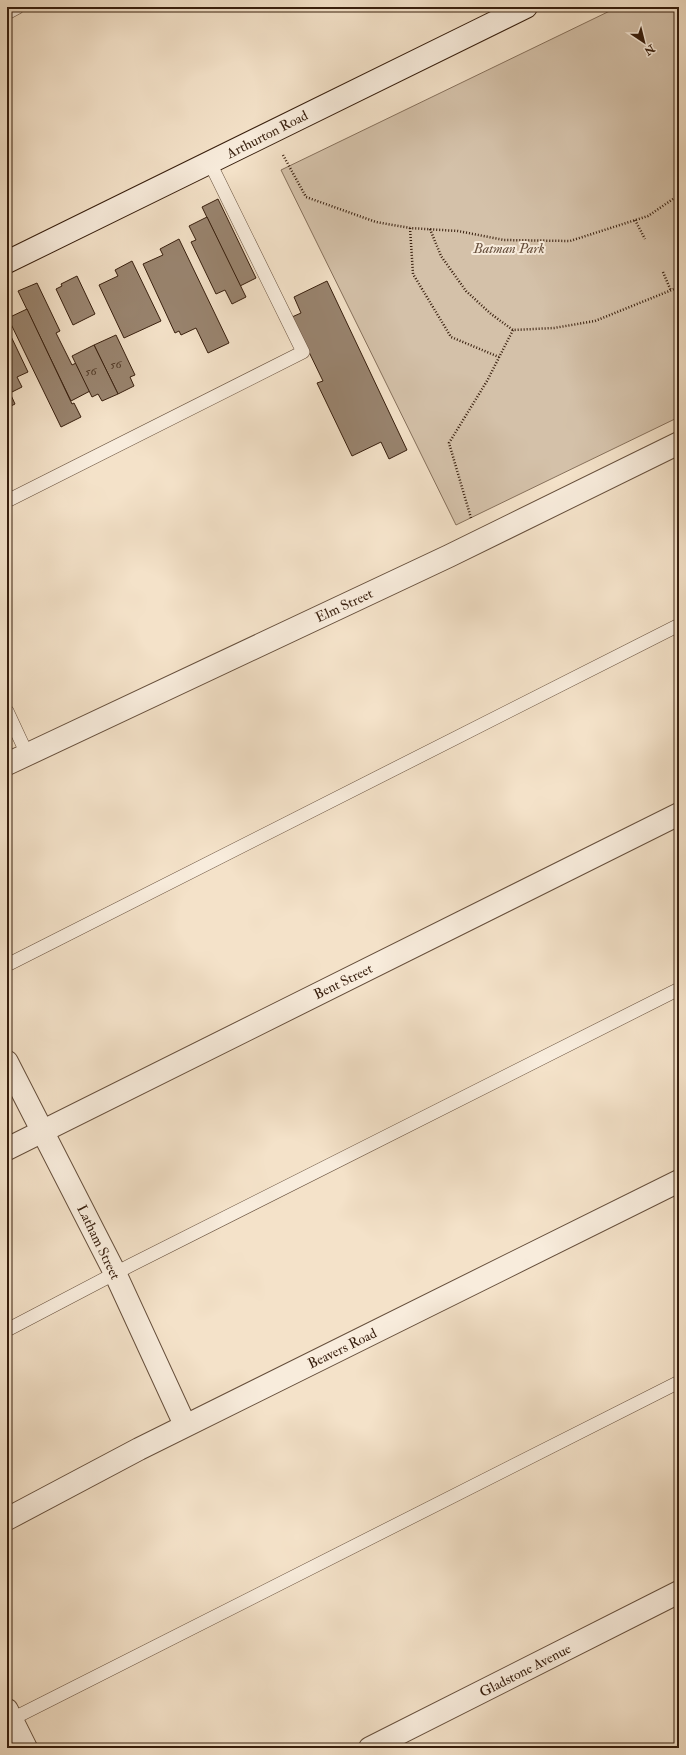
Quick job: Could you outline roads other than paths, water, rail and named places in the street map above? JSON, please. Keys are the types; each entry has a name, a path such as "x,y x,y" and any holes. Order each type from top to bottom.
{"street":[{"name":"Arthurton Road","path":"7,262 526,7"},
{"name":"Elm Street","path":"7,764 478,542 679,443"},
{"name":"Bent Street","path":"7,1149 679,814"},
{"name":"Latham Street","path":"7,1062 115,1273 185,1425"},
{"name":"Beavers Road","path":"7,1519 185,1425 679,1181"},
{"name":"Gladstone Avenue","path":"370,1748 679,1592"},
{"path":"9,1715 26,1748"}],"lane":[{"path":"7,12 18,7"},
{"path":"7,501 303,352 210,163"},
{"path":"7,965 679,625"},
{"path":"7,711 27,754"},
{"path":"7,1330 115,1273 679,989"},
{"path":"9,1715 679,1382"}],"park label":[{"name":"Batman Park","path":"509,248"}]}
